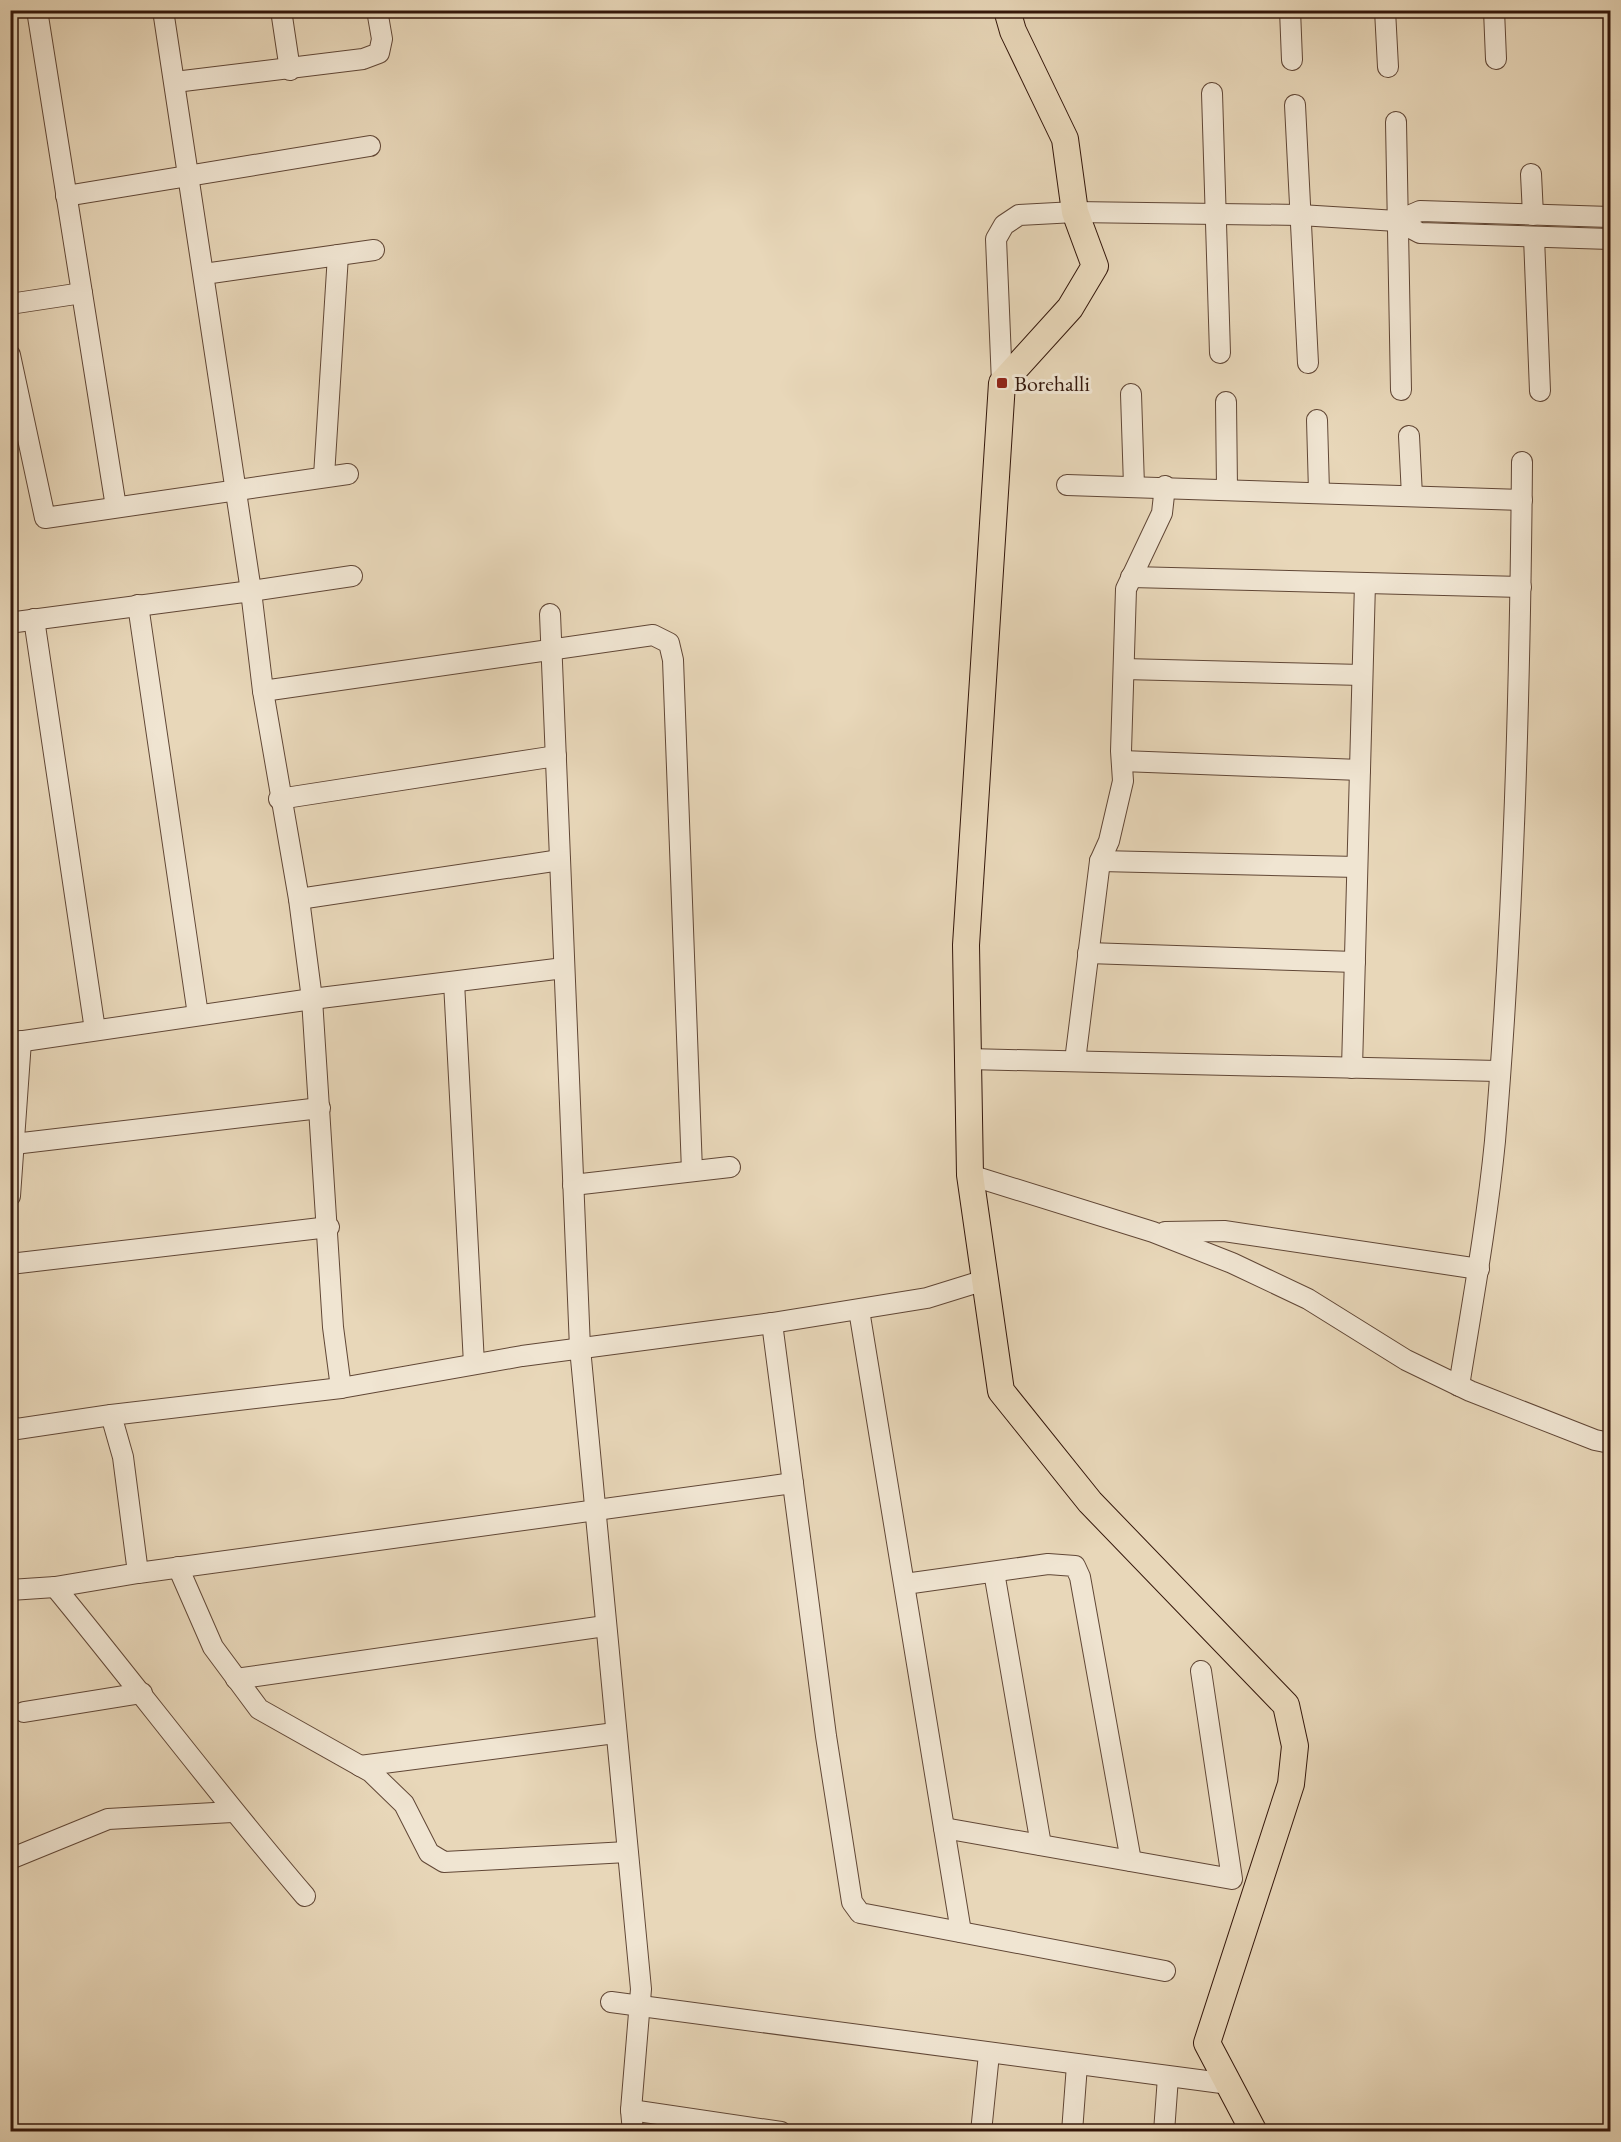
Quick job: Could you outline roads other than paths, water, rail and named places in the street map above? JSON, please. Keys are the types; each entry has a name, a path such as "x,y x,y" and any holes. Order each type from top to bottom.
{"main road":[{"path":"1008,10 1013,31 1065,139 1075,212 1095,266 1070,308 1002,383 966,945 970,1175 1001,1391 1090,1502 1286,1705 1295,1746 1291,1784 1207,2043 1254,2132"}],"street":[{"path":"37,10 116,507"},
{"path":"163,10 190,175 279,799 298,899 312,999 333,1327 341,1388"},
{"path":"281,10 290,70"},
{"path":"175,82 290,70 363,59 379,53 382,39 377,10"},
{"path":"1290,10 1292,60"},
{"path":"1385,10 1388,67"},
{"path":"1494,10 1496,59"},
{"path":"1212,93 1220,353"},
{"path":"1294,105 1308,363"},
{"path":"1396,122 1401,390"},
{"path":"66,196 370,146"},
{"path":"1531,174 1533,215"},
{"path":"1002,383 996,239 999,231 1010,219 1019,215 1075,212 1300,215 1397,221 1420,233 1611,239"},
{"path":"1397,221 1420,212 1611,217"},
{"path":"1534,237 1540,391"},
{"path":"204,274 374,250"},
{"path":"324,476 338,255"},
{"path":"10,304 82,293"},
{"path":"10,355 45,518 348,474"},
{"path":"1131,394 1134,486"},
{"path":"1226,402 1227,488"},
{"path":"1317,420 1319,492"},
{"path":"1409,436 1412,496"},
{"path":"1459,1386 1479,1269 1494,1142 1512,885 1521,587 1522,462"},
{"path":"1067,485 1227,488 1521,500"},
{"path":"1075,1061 1100,861 1117,814 1123,781 1126,589 1162,513 1165,486"},
{"path":"95,1030 25,620 352,576"},
{"path":"1131,577 1521,587"},
{"path":"1352,1068 1365,583"},
{"path":"138,605 198,1016"},
{"path":"550,614 580,1348 641,1989 631,2110 633,2132"},
{"path":"263,691 653,635 669,643 673,660 692,1171"},
{"path":"1124,669 1362,675"},
{"path":"279,799 556,756"},
{"path":"1122,761 1360,770"},
{"path":"298,899 560,860"},
{"path":"1100,861 1357,867"},
{"path":"1088,953 1355,962"},
{"path":"10,1196 14,1144 16,1042 312,999 564,968"},
{"path":"454,982 474,1364"},
{"path":"968,1059 1498,1071"},
{"path":"14,1144 320,1108"},
{"path":"573,1185 730,1167"},
{"path":"970,1175 1153,1232 1232,1263 1308,1299 1406,1360 1459,1386 1595,1440 1611,1443"},
{"path":"10,1264 328,1227"},
{"path":"1153,1232 1224,1232 1479,1269"},
{"path":"10,1425 17,1429 111,1415 341,1388 474,1364 927,1299 985,1280"},
{"path":"859,1310 961,1932"},
{"path":"772,1323 826,1736 852,1902 860,1913 1165,1971"},
{"path":"111,1415 123,1457 138,1573"},
{"path":"10,1590 55,1587 178,1567 793,1483"},
{"path":"905,1584 1062,1564 1074,1566 1080,1577 1131,1861"},
{"path":"178,1567 213,1647 259,1709 371,1772 405,1804 429,1852 444,1862 627,1852"},
{"path":"994,1572 1041,1845"},
{"path":"55,1587 142,1693 232,1812 304,1896"},
{"path":"236,1679 605,1626"},
{"path":"944,1828 1232,1879 1201,1671"},
{"path":"24,1712 142,1693"},
{"path":"360,1766 615,1733"},
{"path":"10,1859 108,1819 232,1812"},
{"path":"611,2002 1228,2084"},
{"path":"981,2132 989,2054"},
{"path":"1072,2132 1077,2065"},
{"path":"1164,2132 1168,2077"},
{"path":"631,2110 781,2132"}],"place":[{"name":"Borehalli","path":"1002,383"}]}
